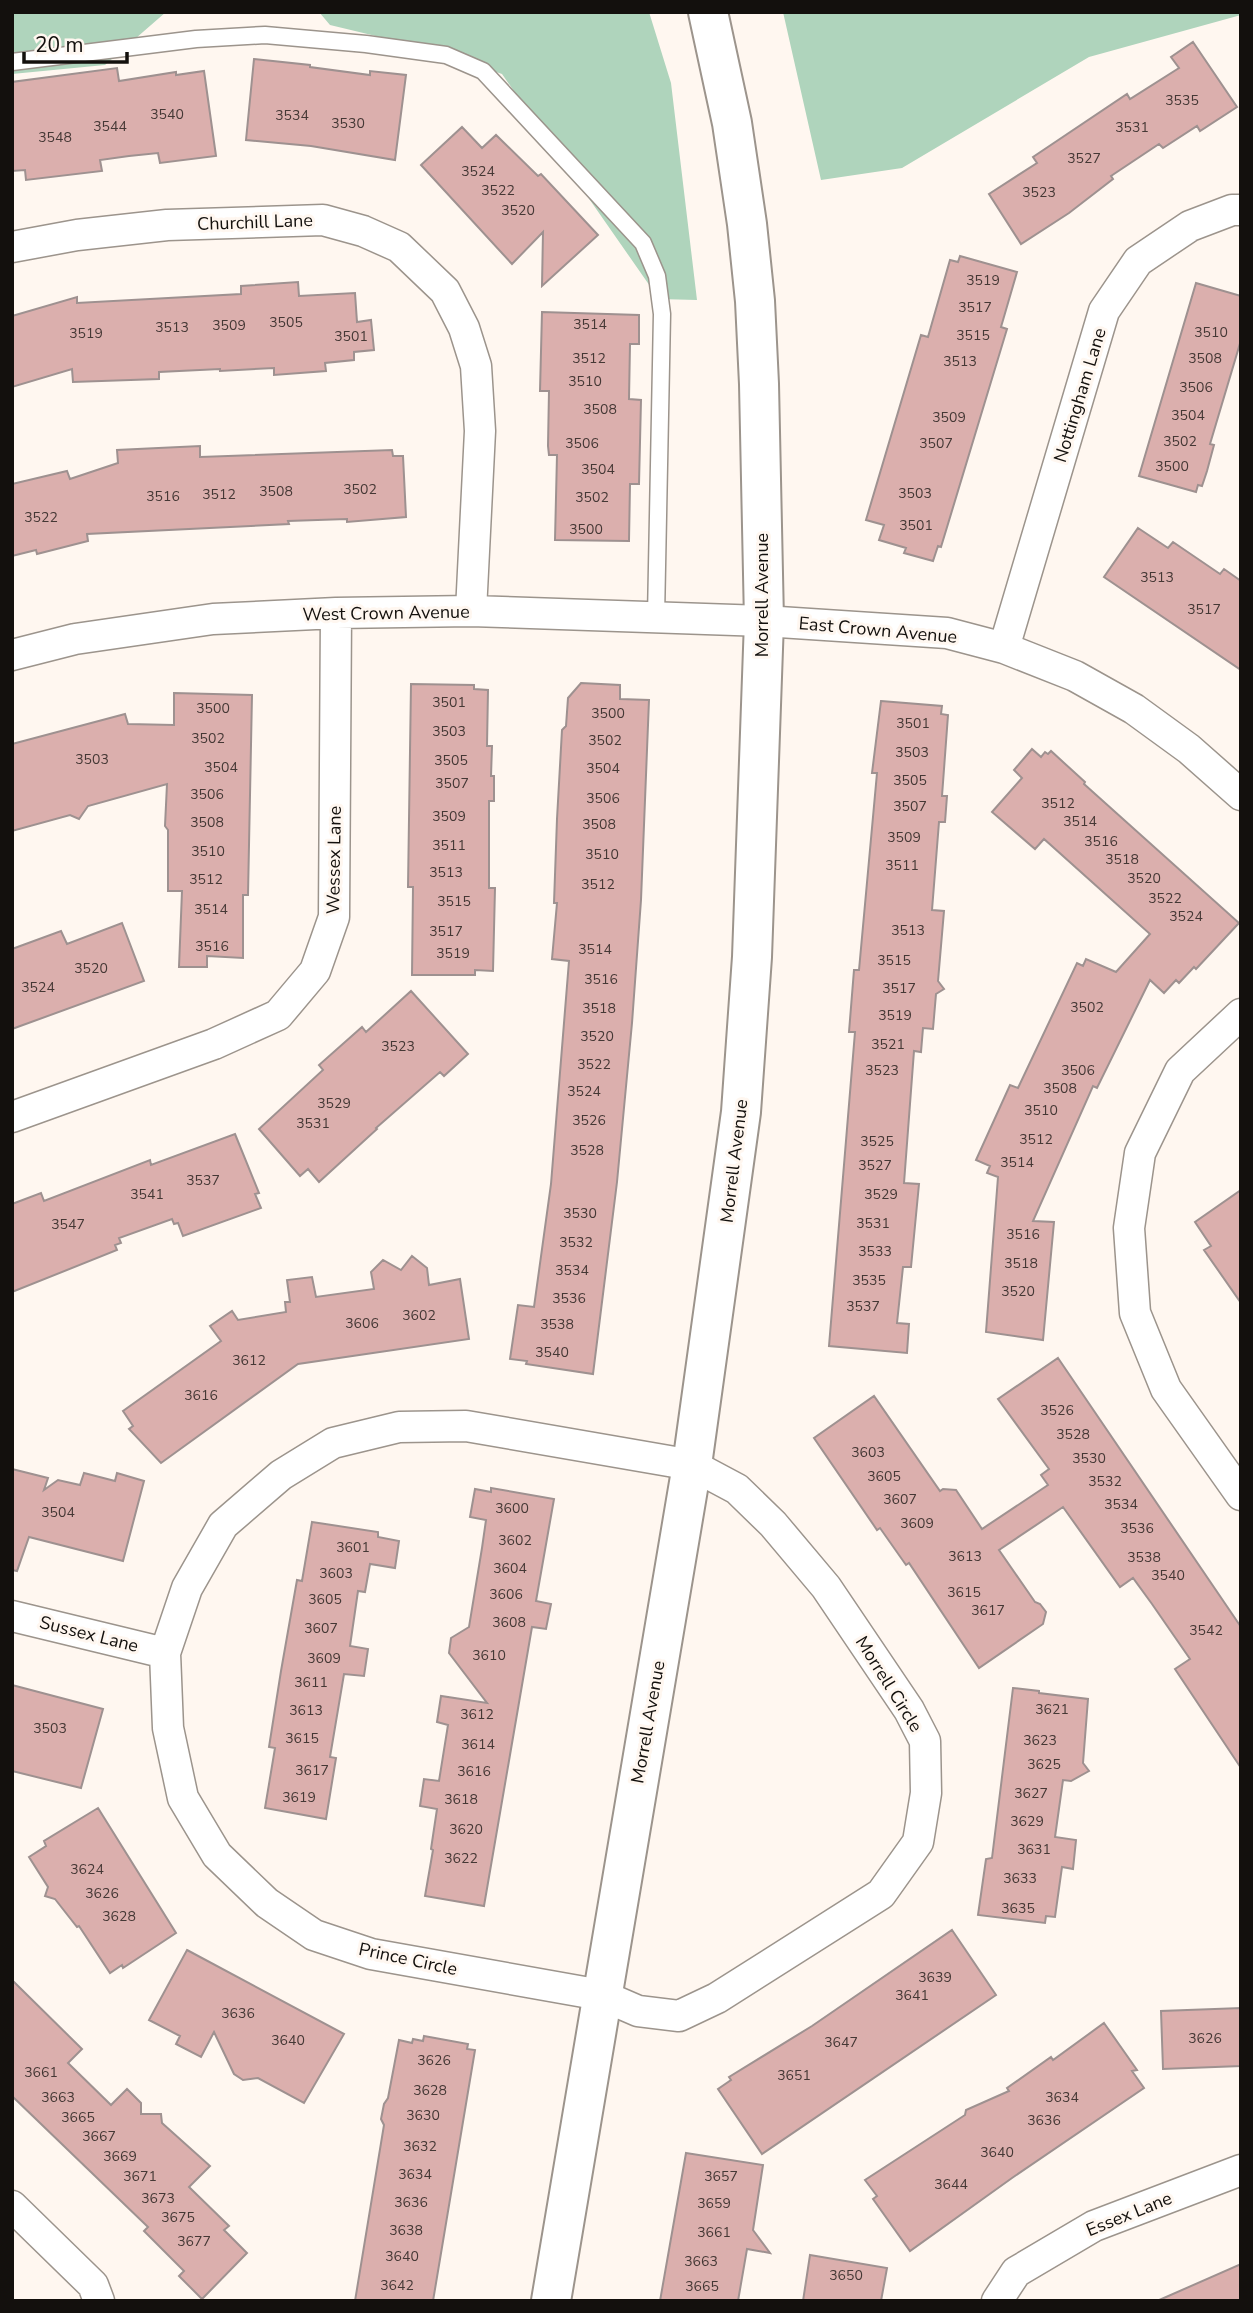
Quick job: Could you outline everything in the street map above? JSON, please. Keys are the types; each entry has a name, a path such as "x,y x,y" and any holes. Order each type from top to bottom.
{"street":[{"name":"Morrell Avenue","path":"551,2301 692,1465 741,1112 752,957 764,621 755,300 732,123 708,12"},
{"name":"Nottingham Lane","path":"1004,649 1104,311 1139,261 1190,226 1231,210 1241,210"},
{"name":"Churchill Lane","path":"12,247 77,234 167,225 323,220 363,231 398,247 445,291 464,328 476,366 480,431 471,611"},
{"name":"West Crown Avenue","path":"12,655 75,639 213,620 336,613 471,611 764,621"},
{"name":"Wessex Lane","path":"12,1117 214,1044 278,1015 315,971 334,917 336,613"},
{"name":"East Crown Avenue","path":"764,621 947,633 1004,649 1075,676 1134,709 1189,749 1241,795"},
{"path":"1241,1014 1180,1072 1140,1153 1129,1228 1135,1313 1166,1389 1241,1495"},
{"name":"Prince Circle","path":"601,1995 371,1954 314,1935 268,1903 217,1855 183,1798 168,1728 165,1653 187,1588 223,1525 281,1475 332,1443 399,1427 466,1426 692,1465"},
{"name":"Morrell Circle","path":"601,1995 638,2011 679,2016 716,1998 881,1894 918,1842 926,1793 925,1741 909,1710 826,1587 773,1524 737,1489 692,1465"},
{"name":"Sussex Lane","path":"12,1616 165,1653"},
{"name":"Essex Lane","path":"997,2301 1016,2272 1094,2226 1241,2171"},
{"path":"12,2206 93,2285 99,2301"}],"lane":[{"path":"12,62 196,39 265,35 366,44 446,55 483,71 643,243 657,275 662,314 656,617"}],"green space":[{"path":"12,12 166,12 105,65 12,74"},
{"path":"319,12 649,12 671,83 697,300 659,299 502,74 430,49 330,25"},
{"path":"783,12 1241,12 1241,15 1089,57 902,168 821,180"}],"building":[{"path":"1193,42 1237,107 1200,131 1197,126 1163,148 1159,144 1111,176 1113,179 1069,213 1021,244 989,194 1037,163 1033,157 1127,94 1130,99 1179,68 1171,57"},
{"path":"254,59 370,75 370,71 406,75 395,160 311,146 246,140"},
{"path":"117,68 119,81 176,72 176,75 204,71 216,156 160,163 158,153 129,156 100,160 102,171 26,180 25,170 12,171 12,82"},
{"path":"462,127 482,148 496,135 538,176 541,174 598,235 542,286 543,232 512,264 421,165"},
{"path":"960,256 1017,272 1001,327 1007,329 941,547 938,546 933,561 904,553 906,548 879,540 884,525 866,520 921,335 928,337 950,260 958,262"},
{"path":"298,282 299,296 355,293 357,322 371,320 374,350 354,352 354,360 325,363 326,371 274,375 274,368 220,369 159,372 159,379 73,382 72,369 12,387 12,316 77,297 77,303 241,294 241,286"},
{"path":"1196,283 1241,296 1241,340 1210,444 1214,445 1207,471 1202,486 1198,485 1196,492 1139,476"},
{"path":"542,312 639,315 639,344 630,344 629,399 641,400 639,484 630,484 629,541 555,540 557,455 549,455 549,391 540,391"},
{"path":"200,446 200,457 392,450 393,456 403,456 406,517 347,522 347,519 288,521 289,524 87,534 88,541 37,554 36,550 12,556 12,484 67,471 70,479 118,463 117,450"},
{"path":"1138,528 1168,548 1173,542 1220,574 1224,569 1241,581 1241,670 1104,577"},
{"path":"581,683 620,685 620,699 649,700 641,900 632,1023 617,1182 593,1374 510,1359 518,1305 534,1307 551,1184 569,961 552,959 557,903 554,903 562,730 566,726 568,698"},
{"path":"411,684 474,685 474,689 488,690 487,746 492,746 491,776 494,776 494,801 489,801 489,888 495,888 493,971 475,970 475,975 412,975 413,887 408,887"},
{"path":"174,693 252,695 248,895 243,895 243,958 207,956 207,967 179,967 182,891 168,891 168,830 165,826 167,784 88,806 79,819 70,815 12,831 12,744 125,714 128,724 174,725"},
{"path":"881,701 942,706 941,714 948,715 942,796 947,796 945,822 939,822 932,910 944,911 938,981 944,989 936,994 933,1029 923,1028 921,1052 914,1051 904,1183 919,1184 911,1267 903,1267 897,1323 909,1324 907,1353 829,1346 855,1032 849,1032 854,970 859,970 877,773 872,773"},
{"path":"1032,749 1041,757 1045,752 1048,754 1051,751 1239,923 1196,969 1194,967 1179,983 1176,980 1164,993 1150,980 1097,1088 1093,1086 1033,1221 1054,1222 1043,1340 986,1332 998,1177 987,1173 990,1166 976,1160 1010,1085 1018,1088 1077,963 1083,966 1086,959 1116,972 1150,934 1044,839 1035,849 992,812 1022,778 1014,770"},
{"path":"122,923 144,981 12,1029 12,949 61,931 67,944"},
{"path":"411,991 468,1054 444,1076 440,1072 319,1182 308,1169 300,1176 259,1129 323,1070 319,1065 362,1027 366,1032"},
{"path":"235,1134 259,1193 255,1194 261,1208 183,1236 178,1223 174,1224 172,1219 119,1238 121,1243 115,1245 117,1250 12,1292 12,1204 41,1193 44,1201 150,1160 151,1165"},
{"path":"1241,1190 1241,1303 1204,1250 1211,1246 1195,1222"},
{"path":"412,1256 427,1268 429,1285 460,1279 469,1339 298,1364 161,1463 129,1429 133,1426 123,1411 221,1341 210,1326 232,1311 238,1320 286,1312 285,1302 290,1302 287,1280 312,1277 316,1297 374,1289 371,1272 383,1260 401,1270"},
{"path":"1058,1358 1241,1627 1241,1768 1175,1669 1190,1659 1133,1578 1120,1587 1063,1507 999,1550 1035,1602 1046,1612 1043,1624 979,1668 909,1563 906,1565 880,1528 877,1530 814,1438 874,1396 940,1491 956,1490 982,1529 1048,1485 1041,1475 1049,1469 998,1399"},
{"path":"12,1469 48,1478 44,1490 58,1480 80,1485 84,1473 115,1481 117,1473 144,1481 123,1561 29,1537 17,1571 12,1570"},
{"path":"491,1488 554,1499 536,1601 551,1604 546,1629 532,1627 484,1906 425,1896 437,1809 420,1806 424,1779 439,1781 448,1725 437,1722 441,1696 487,1703 449,1653 451,1638 469,1627 482,1548 486,1520 470,1517 475,1489 491,1492"},
{"path":"312,1522 378,1532 378,1537 399,1541 395,1568 370,1564 365,1592 358,1591 350,1646 368,1649 364,1676 344,1674 330,1757 336,1758 326,1819 265,1808 275,1748 269,1747 281,1671 297,1580 302,1581"},
{"path":"12,1685 103,1709 81,1788 12,1771"},
{"path":"1013,1688 1088,1699 1083,1763 1089,1771 1071,1781 1063,1780 1055,1837 1076,1840 1073,1869 1062,1867 1055,1917 1046,1916 1045,1923 978,1915 986,1859 992,1858"},
{"path":"98,1808 176,1933 123,1968 122,1965 110,1973 79,1926 77,1927 55,1899 45,1896 48,1887 29,1857 46,1846 44,1841"},
{"path":"952,1930 996,1995 762,2154 718,2089 731,2080 729,2077 812,2026"},
{"path":"187,1950 344,2034 304,2103 258,2078 243,2080 234,2074 214,2032 201,2057 176,2044 180,2036 149,2020"},
{"path":"12,1980 82,2049 68,2063 111,2105 127,2089 141,2103 141,2114 161,2114 162,2123 210,2166 189,2187 229,2226 224,2230 247,2253 202,2299 179,2276 184,2271 144,2231 148,2227 12,2096"},
{"path":"1241,2008 1241,2066 1163,2069 1161,2011"},
{"path":"1104,2023 1137,2070 1132,2071 1144,2088 910,2251 873,2199 877,2196 865,2180 965,2115 966,2110 1009,2091 1007,2088 1051,2057 1053,2060"},
{"path":"424,2036 468,2044 467,2049 475,2050 433,2301 355,2301 384,2125 381,2119 388,2098 399,2040 412,2043 413,2039 423,2041"},
{"path":"686,2153 763,2165 753,2230 770,2253 747,2249 738,2301 660,2301"},
{"path":"810,2255 887,2268 881,2301 803,2301"},
{"path":"1241,2264 1241,2301 1157,2301"}]}
